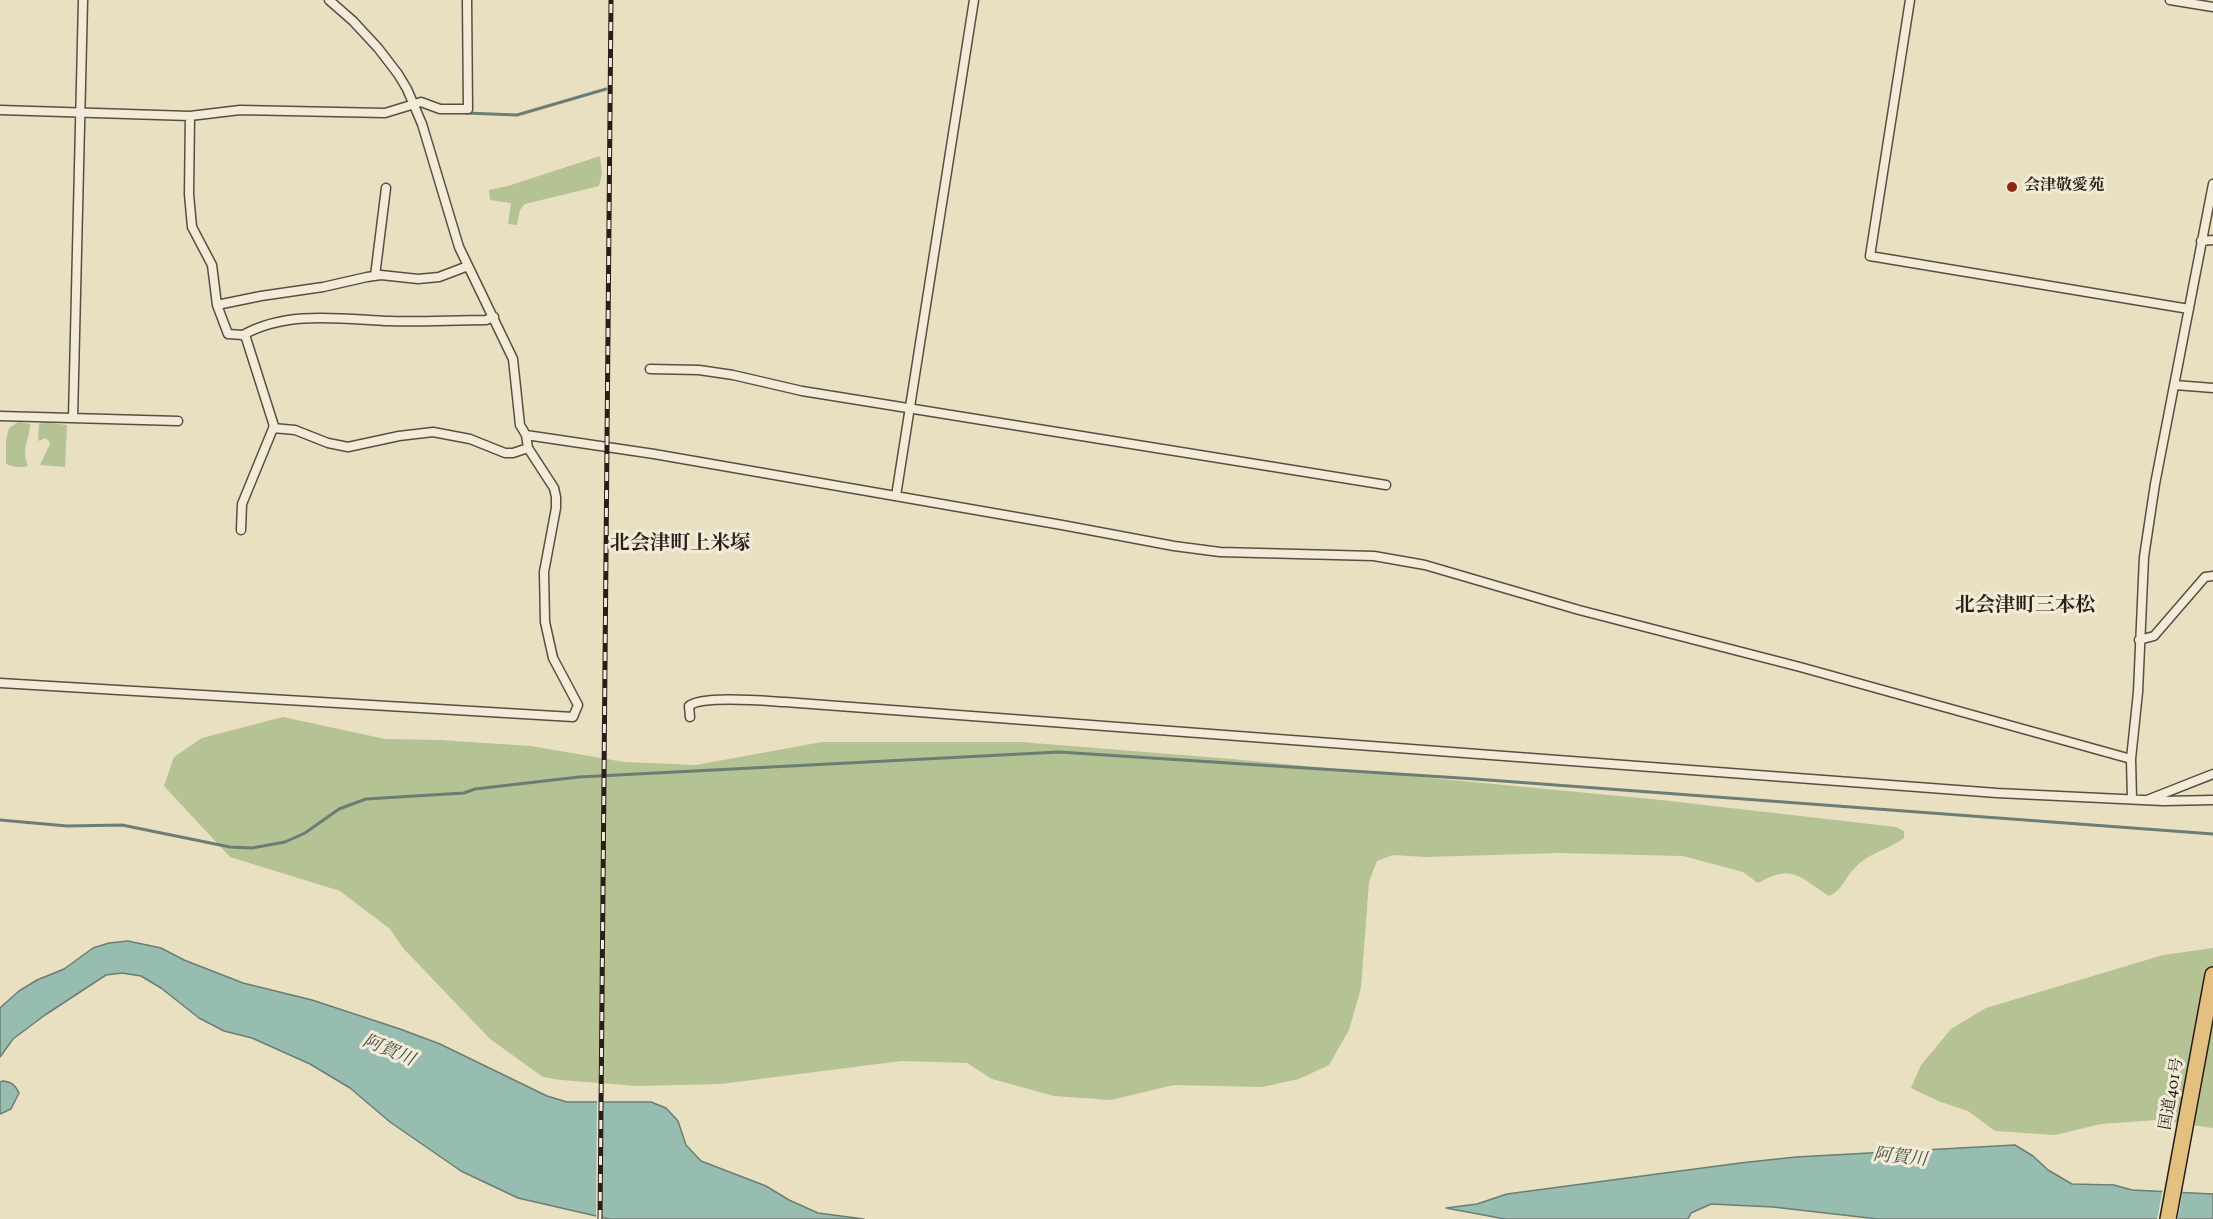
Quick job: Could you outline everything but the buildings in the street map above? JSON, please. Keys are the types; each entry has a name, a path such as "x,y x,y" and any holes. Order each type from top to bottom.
{"highway":[{"name":"国道401号","path":"2168,1219 2213,975"}],"street":[{"path":"73,418 83,0"},
{"path":"0,683 573,717 578,705 553,658 545,622 544,572 556,497 554,488 528,448 526,435 519,424 513,359 459,247 422,124 398,74 353,21 329,0"},
{"path":"0,110 190,117 240,110 385,113 421,102 440,109 468,109 467,0"},
{"path":"896,496 974,0"},
{"path":"1910,0 1870,256 2188,309"},
{"path":"2170,0 2213,7"},
{"path":"190,117 189,184 192,227 212,265 217,305 228,334 243,335 256,328 322,318 390,321 486,320 494,317"},
{"path":"2132,799 2131,759 2138,692 2144,557 2155,484 2213,184"},
{"path":"375,276 386,188"},
{"path":"2201,241 2213,240"},
{"path":"217,305 375,276 418,279 439,277 468,266"},
{"path":"241,530 242,504 273,428 251,352 243,335"},
{"path":"651,369 699,370 734,375 793,390 909,410 1386,485"},
{"path":"2175,385 2213,388"},
{"path":"0,416 178,421"},
{"path":"273,428 295,430 328,443 348,447 399,436 433,432 470,439 506,453 528,448"},
{"path":"526,435 644,452 1174,546 1220,552 1374,556 1425,565 1579,610 1800,667 2131,759"},
{"path":"2139,640 2154,636 2205,577 2213,576"},
{"path":"690,717 689,706 693,702 728,700 785,702 1976,791 2147,800 2213,800"},
{"path":"2147,800 2213,774"}],"green space":[{"path":"600,156 602,174 599,186 525,204 520,210 517,225 508,224 511,203 490,200 489,190"},
{"path":"18,422 30,424 25,449 28,466 25,467 6,464 6,440 9,428"},
{"path":"44,422 67,425 65,467 40,465 50,444 45,438 39,441 38,439 39,424"},
{"path":"283,717 385,739 531,746 624,762 696,765 822,742 1021,742 1232,759 1661,800 1896,827 1904,831 1904,838 1861,863 1851,872 1841,887 1829,896 1796,875 1780,874 1758,883 1743,872 1683,856 1559,853 1425,857 1393,855 1377,861 1369,882 1361,988 1349,1030 1329,1065 1299,1079 1262,1087 1174,1085 1111,1100 1054,1096 992,1079 967,1063 901,1061 721,1084 638,1086 543,1077 490,1039 403,948 390,929 340,891 230,857 164,786 174,757 202,738"},
{"path":"2213,948 2213,1128 2157,1120 2101,1124 2055,1135 1995,1131 1968,1111 1938,1101 1911,1088 1921,1065 1951,1029 1986,1008 2163,955"}],"water":[{"name":"阿賀川","path":"128,941 161,948 184,960 243,983 312,1000 400,1029 440,1044 547,1096 567,1102 651,1102 666,1108 678,1121 686,1145 701,1161 766,1186 789,1200 818,1213 864,1219 609,1219 518,1198 461,1171 390,1122 350,1088 310,1064 252,1038 224,1031 199,1018 161,988 141,976 122,973 106,975 13,1039 0,1057 0,1008 19,991 37,980 64,969 93,948"},
{"path":"0,1082 13,1084 19,1093 11,1109 0,1114"},
{"name":"阿賀川","path":"2015,1145 2033,1156 2048,1170 2072,1184 2114,1185 2132,1190 2213,1194 2213,1219 1878,1219 1773,1207 1711,1204 1691,1213 1688,1219 1505,1219 1446,1208 1477,1204 1507,1194 1740,1163 1796,1157"}],"pier":[{"path":"597,1099 603,1099 602,1219 596,1219"},
{"path":"2163,1188 2183,1189 2178,1219 2157,1219"}],"waterway":[{"path":"466,113 517,115 606,89"},
{"path":"0,820 67,826 122,825 230,847 252,848 285,842 305,833 339,809 366,799 464,793 475,789 579,777 1059,752 1475,779 2213,834"}],"railway":[{"path":"600,1219 611,0"}],"place":[{"name":"会津敬愛苑","path":"2012,187"}],"district":[{"name":"北会津町上米塚","path":"680,545"},
{"name":"北会津町三本松","path":"2025,607"}]}
